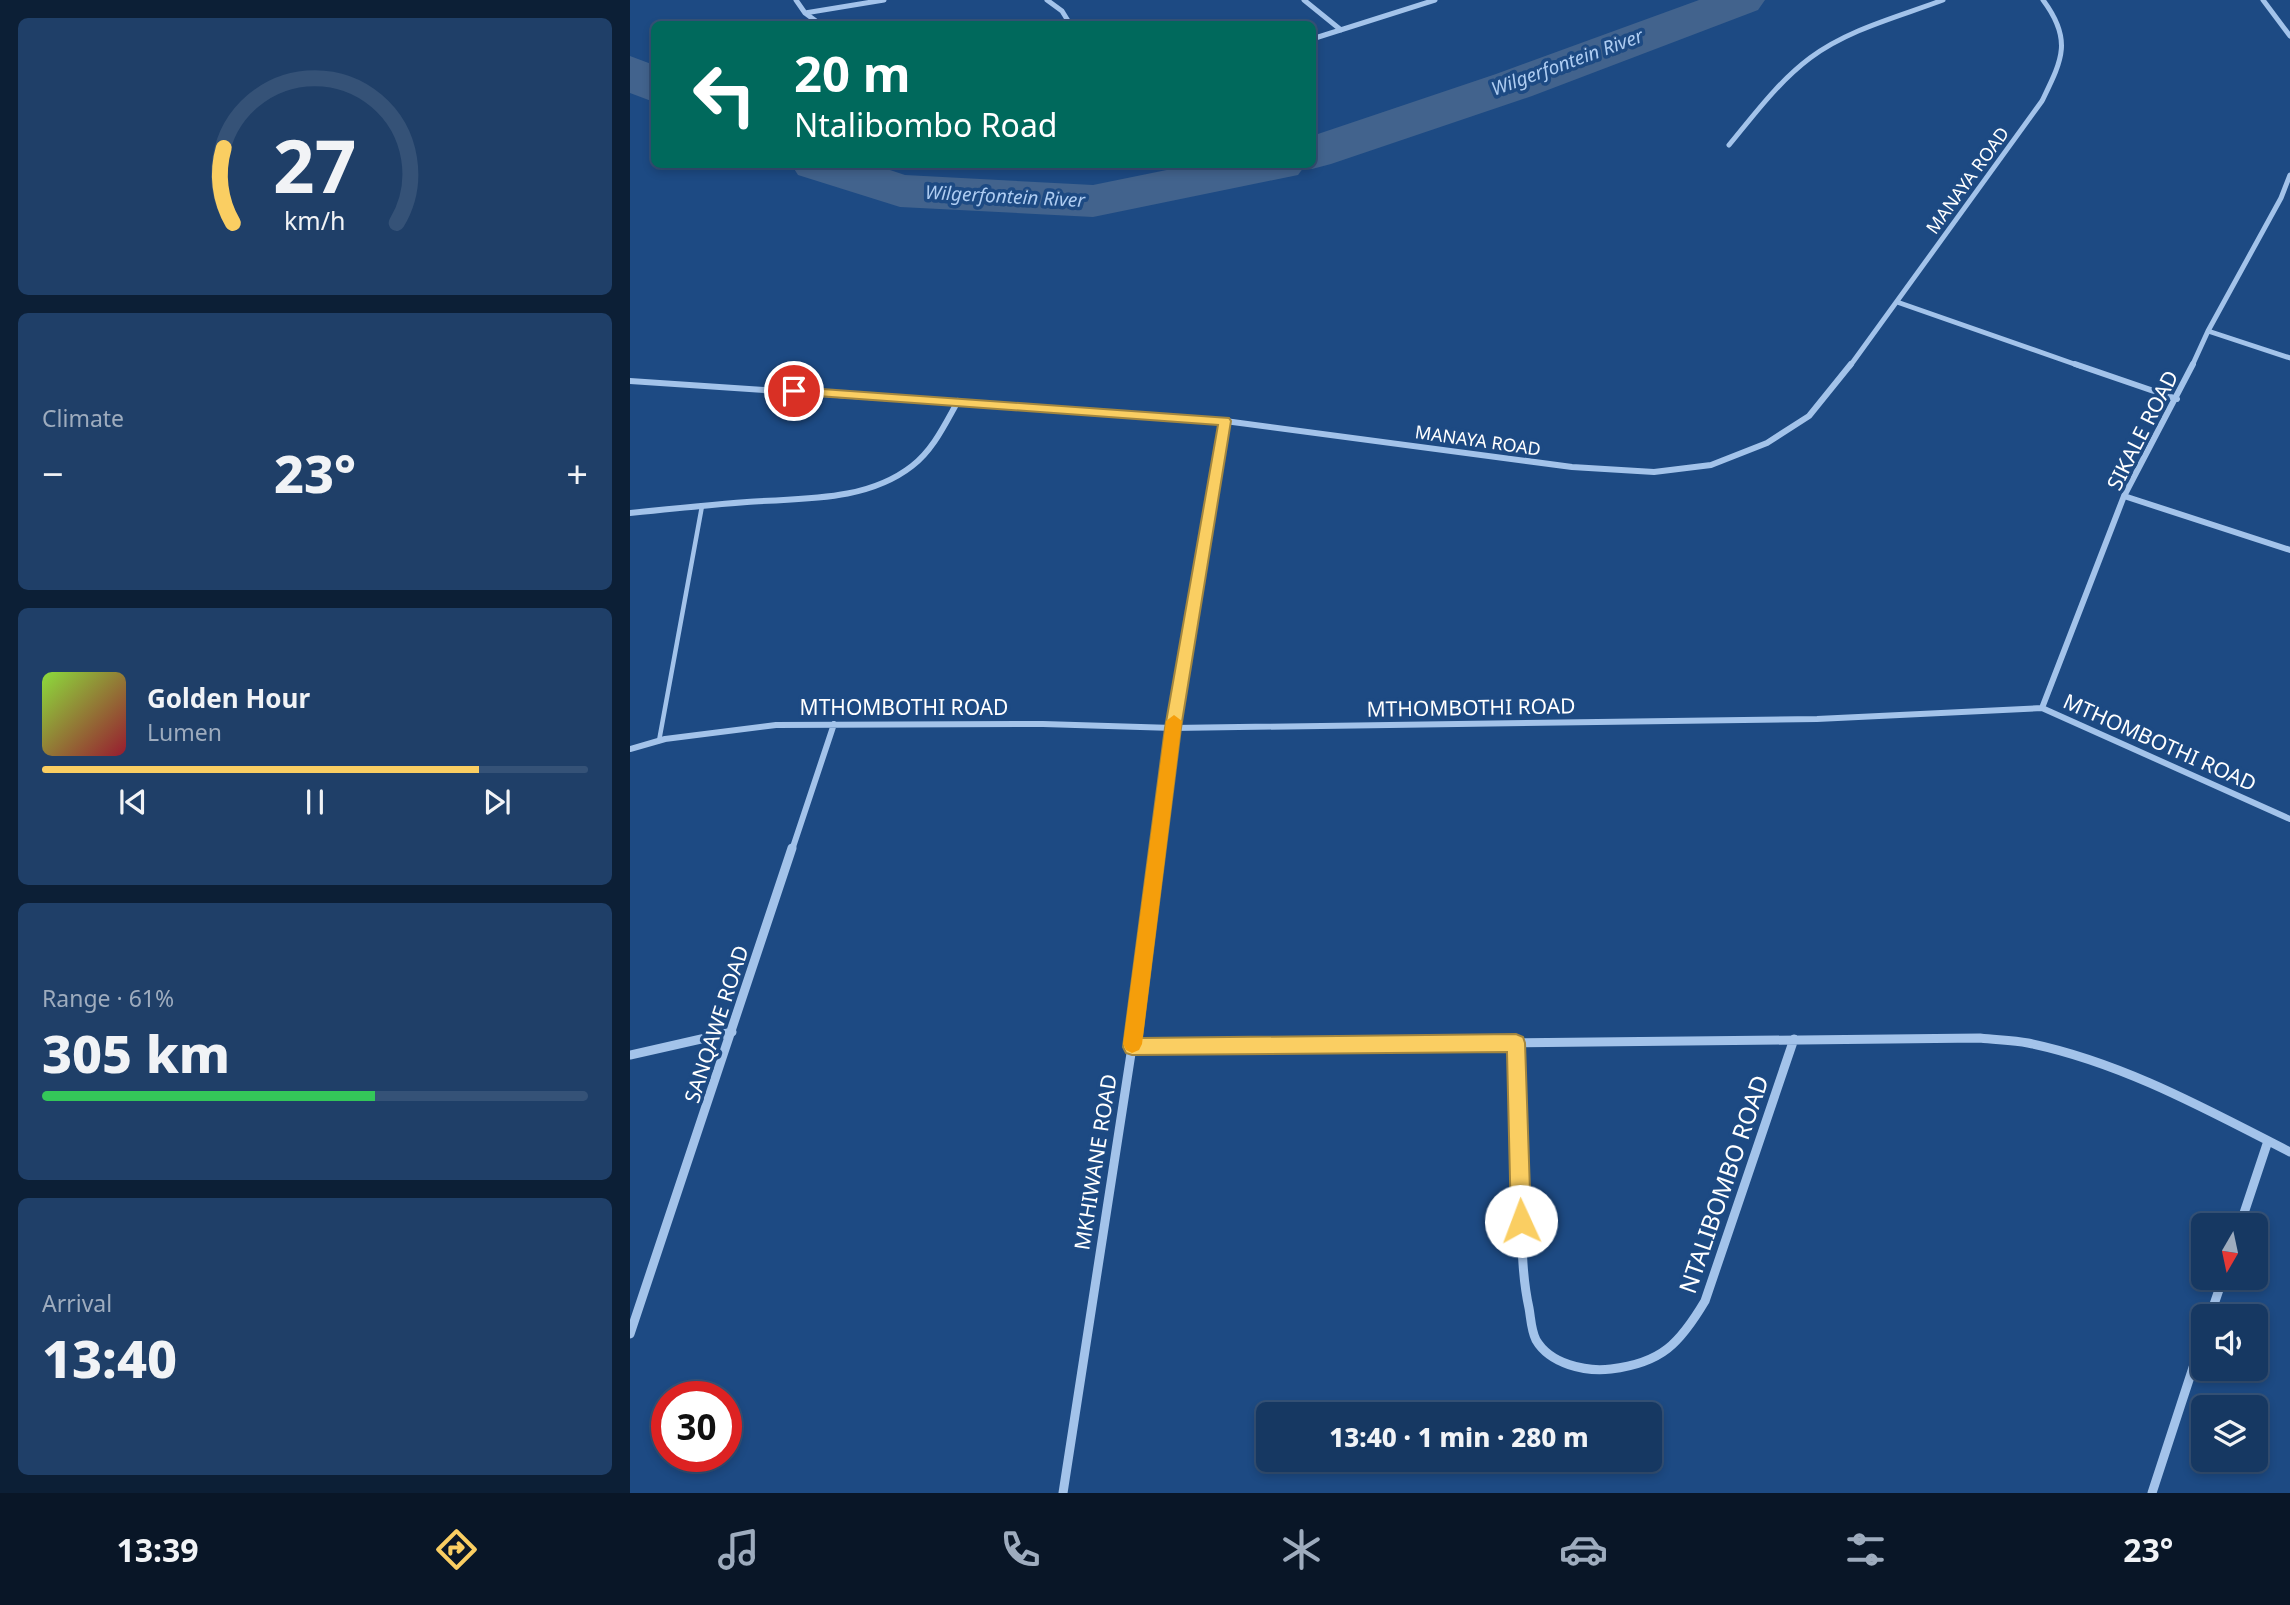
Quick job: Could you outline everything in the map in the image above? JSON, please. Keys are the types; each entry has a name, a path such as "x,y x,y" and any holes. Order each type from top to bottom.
{"street":[{"path":"796,0 816,21"},
{"path":"805,12 884,0"},
{"path":"1047,0 1062,11 1068,21"},
{"path":"1304,0 1341,30"},
{"path":"1316,38 1435,0"},
{"path":"1729,145 1775,90 1808,59 1829,45 1943,0"},
{"name":"MANAYA ROAD","path":"630,381 1225,421 1572,467 1654,472 1711,465 1767,443 1809,416 1849,368 2042,101 2061,64 2066,43 2061,24 2043,0"},
{"path":"2263,0 2290,36"},
{"name":"SIKALE ROAD","path":"2042,708 2124,496 2177,400 2208,331 2281,198 2290,176"},
{"path":"2281,198 2290,200"},
{"path":"1897,302 2177,400"},
{"path":"2208,331 2290,358"},
{"path":"630,513 832,494 869,488 892,480 913,466 929,447 958,401"},
{"name":"MKHIWANE ROAD","path":"1063,1493 1132,1047 1173,728 1225,421"},
{"path":"2124,496 2290,550"},
{"name":"MTHOMBOTHI ROAD","path":"630,749 659,741 776,725 1043,724 1173,728 1816,719 2042,708 2290,819"},
{"name":"SANQAWE ROAD","path":"630,1334 635,1310 732,1032 834,724"},
{"path":"630,1055 732,1032"},
{"name":"NTALIBOMBO ROAD","path":"1132,1047 1980,1038 2028,1043 2156,1085 2290,1152"},
{"name":"NTALIBOMBO ROAD","path":"1516,1043 1525,1296 1535,1339 1552,1357 1573,1366 1607,1370 1638,1365 1664,1354 1683,1338 1705,1301 1794,1040"},
{"path":"2244,1213 2268,1141"},
{"path":"2152,1493 2191,1374"}],"lane":[{"path":"659,741 702,506"}],"waterway":[{"name":"Wilgerfontein River","path":"1316,152 1514,85 1742,0"},
{"name":"Wilgerfontein River","path":"630,71 651,85"},
{"name":"Wilgerfontein River","path":"829,168 900,191 1093,201 1259,168"}],"slow traffic":[{"path":"1132,1044 1174,721"}],"route":[{"path":"794,391 1225,421 1173,728 1132,1047 1516,1043 1521,1221"}]}
